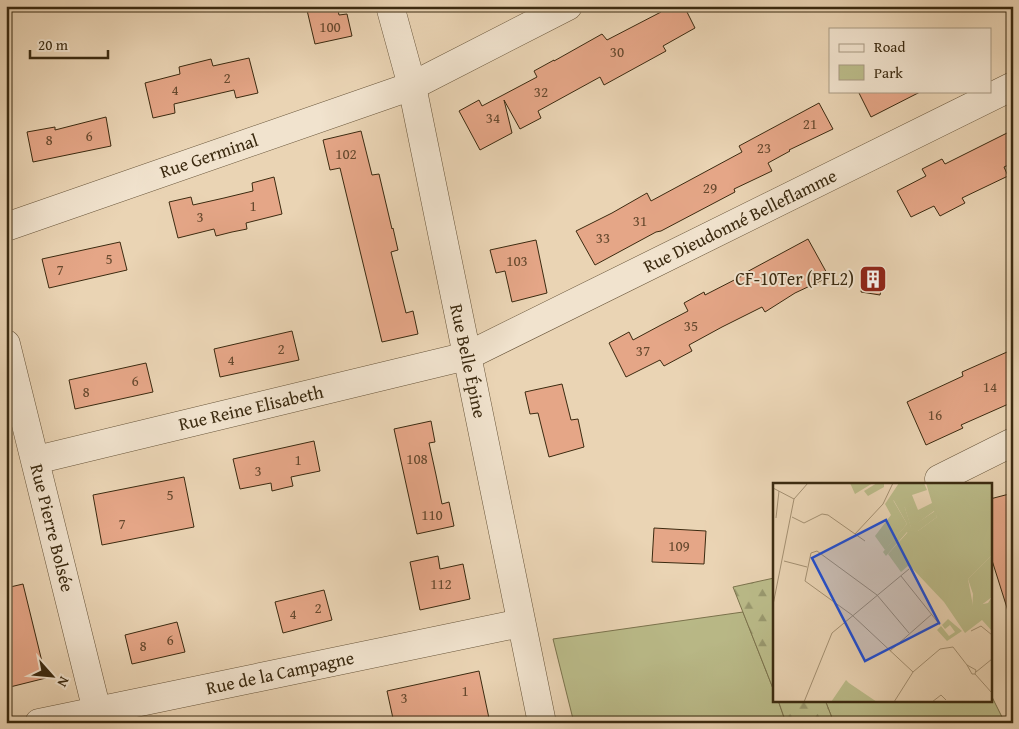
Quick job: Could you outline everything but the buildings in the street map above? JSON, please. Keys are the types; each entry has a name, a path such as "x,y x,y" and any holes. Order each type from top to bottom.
{"street":[{"name":"Rue Belle Épine","path":"390,6 412,86 541,718"},
{"path":"412,86 568,6"},
{"name":"Rue Germinal","path":"6,227 412,86"},
{"name":"Rue Dieudonné Belleflamme","path":"467,356 1013,86"},
{"name":"Rue Pierre Bolsée","path":"6,344 97,711"},
{"name":"Rue Reine Elisabeth","path":"36,460 467,356"},
{"path":"939,479 1013,442"},
{"name":"Rue de la Campagne","path":"38,723 522,623"}],"green space":[{"path":"773,578 773,688 733,587"},
{"path":"743,612 773,688 773,702 779,702 786,723 574,723 553,639"},
{"path":"992,697 1005,723 834,723 826,702 992,702"},
{"path":"779,702 826,702 834,723 786,723"}],"place":[{"name":"CF-10Ter (PFL2)","path":"873,279"}]}
